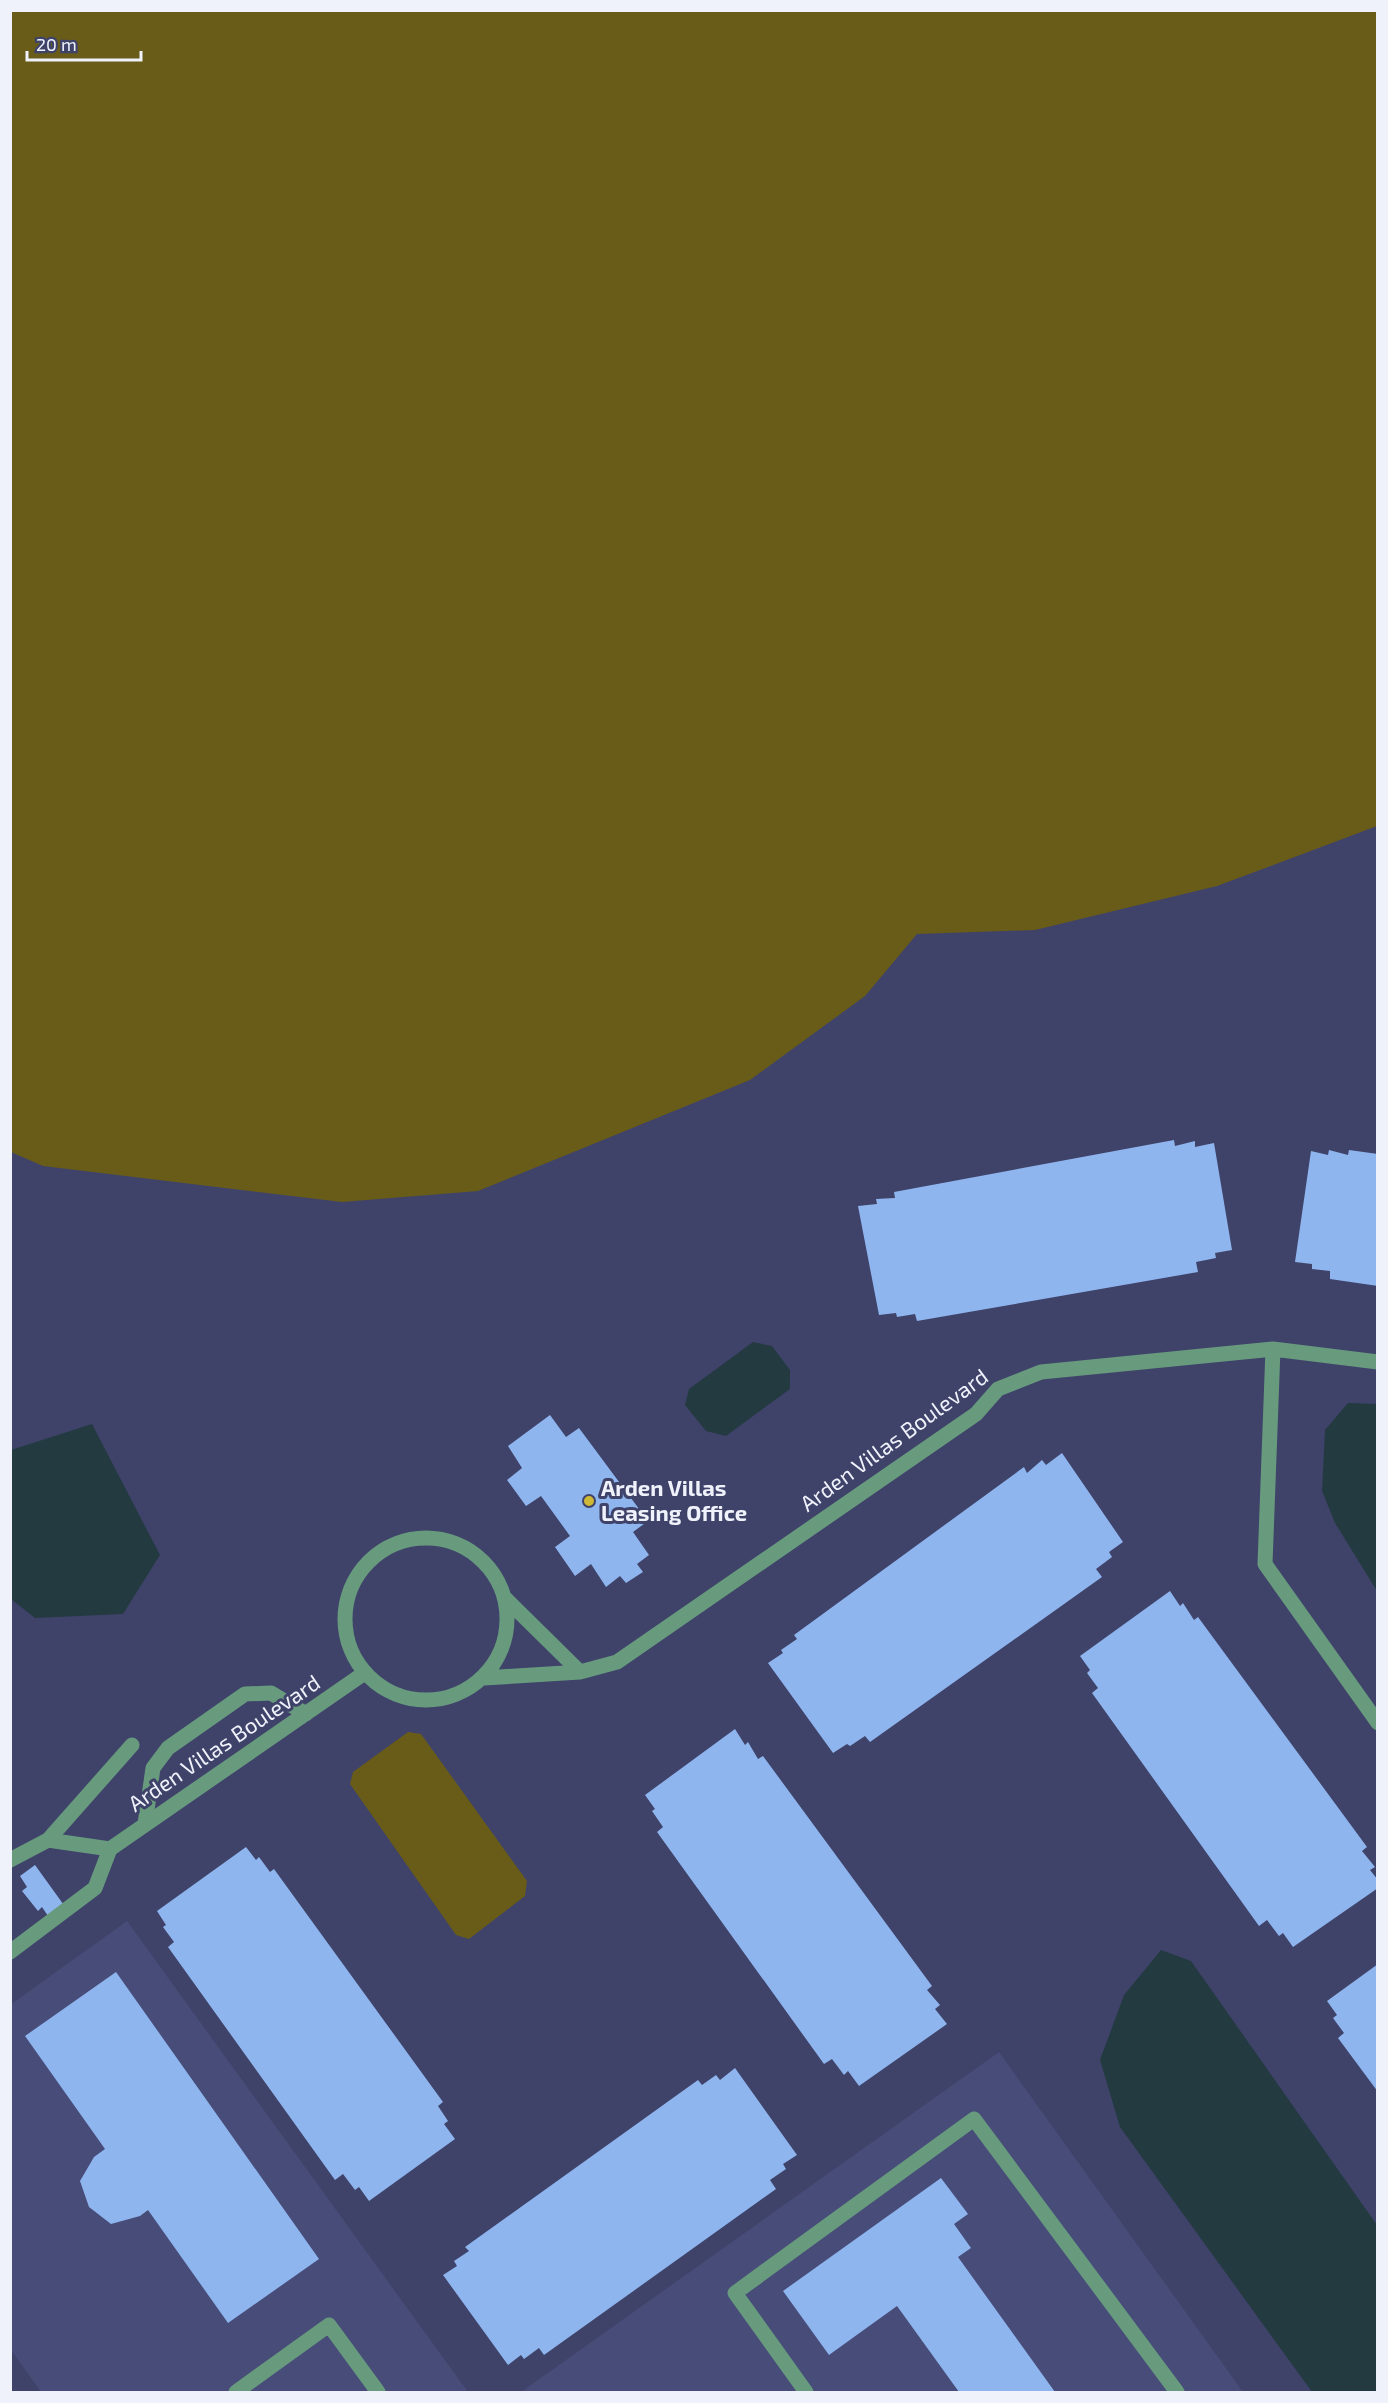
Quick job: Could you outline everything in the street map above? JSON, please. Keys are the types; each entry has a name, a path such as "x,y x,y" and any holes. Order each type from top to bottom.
{"lane":[{"name":"Arden Villas Boulevard","path":"484,1678 580,1672 617,1662 976,1414 998,1389 1041,1372 1273,1349 1377,1362"},
{"path":"1273,1349 1265,1564 1377,1723"},
{"name":"Arden Villas Boulevard","path":"427,1537 453,1542 476,1554 495,1574 505,1598 508,1620 505,1641 497,1661 484,1678 464,1692 440,1700 415,1700 392,1693 363,1674 348,1647 344,1623 346,1602 356,1576 375,1555 399,1542 427,1537"},
{"name":"Arden Villas Boulevard","path":"505,1598 580,1672"},
{"name":"Arden Villas Boulevard","path":"110,1849 363,1674"},
{"path":"146,1824 153,1768 168,1748 245,1694 271,1693 306,1714"},
{"path":"10,1860 48,1840 132,1745"},
{"path":"10,1952 95,1888 110,1849 48,1840"},
{"path":"806,2392 735,2293 974,2119 1177,2392"},
{"path":"236,2392 329,2325 378,2392"}],"shaded area":[{"path":"11,10 1377,11 1377,826 1217,886 1035,930 917,934 865,996 750,1080 478,1191 342,1202 43,1166 11,1152"},
{"path":"753,1342 772,1346 790,1370 790,1389 726,1436 706,1431 685,1405 689,1389"},
{"path":"1348,1403 1377,1404 1377,1591 1335,1523 1322,1491 1325,1430"},
{"path":"92,1424 160,1555 123,1614 35,1618 11,1599 11,1450"},
{"path":"408,1732 421,1734 527,1881 525,1896 469,1939 456,1935 350,1784 353,1772"},
{"path":"127,1921 468,2392 41,2392 11,2350 10,2005"},
{"path":"1161,1950 1191,1961 1377,2225 1377,2392 1312,2392 1120,2127 1100,2060 1124,1995"},
{"path":"999,2052 1243,2392 521,2392"}],"building":[{"path":"1174,1140 1175,1146 1195,1141 1195,1147 1214,1143 1232,1250 1215,1253 1216,1258 1196,1262 1198,1272 917,1321 915,1314 897,1317 896,1313 879,1315 858,1206 877,1204 876,1199 895,1198 894,1192"},
{"path":"1329,1150 1348,1155 1349,1150 1378,1154 1378,1286 1330,1279 1330,1271 1312,1269 1312,1264 1295,1262 1311,1151 1328,1155"},
{"name":"Arden Villas Leasing Office","path":"550,1415 566,1437 579,1428 648,1521 633,1532 649,1555 637,1564 643,1572 626,1583 620,1576 606,1587 591,1564 575,1576 555,1547 570,1536 541,1496 526,1506 507,1480 522,1468 508,1446"},
{"path":"1062,1453 1123,1542 1109,1552 1112,1557 1096,1569 1102,1577 870,1742 865,1736 833,1753 768,1663 783,1653 781,1650 797,1639 794,1635 1024,1467 1027,1473 1042,1460 1046,1465"},
{"path":"1170,1591 1180,1606 1183,1603 1194,1620 1198,1617 1367,1847 1362,1851 1375,1867 1370,1870 1378,1880 1378,1888 1293,1947 1283,1933 1279,1936 1267,1920 1259,1926 1092,1693 1098,1688 1087,1673 1090,1670 1080,1656"},
{"path":"735,1729 745,1745 748,1742 758,1759 763,1756 932,1986 927,1990 940,2005 935,2009 947,2024 859,2086 848,2071 844,2075 832,2059 824,2064 657,1832 663,1827 652,1811 655,1809 645,1795"},
{"path":"246,1847 256,1860 259,1857 270,1872 274,1869 443,2102 438,2106 448,2121 444,2124 455,2139 369,2201 359,2187 355,2190 343,2174 335,2180 168,1947 174,1942 163,1927 166,1925 157,1911"},
{"path":"35,1865 66,1908 50,1919 42,1907 38,1911 22,1891 27,1887 20,1876"},
{"path":"1378,1964 1378,2092 1338,2038 1344,2033 1333,2018 1337,2015 1327,2001"},
{"path":"116,1972 319,2259 228,2323 148,2210 140,2216 111,2224 89,2207 80,2181 94,2157 105,2149 25,2036"},
{"path":"735,2068 797,2155 783,2164 786,2169 770,2180 776,2189 544,2355 539,2348 524,2359 521,2355 508,2365 443,2275 457,2266 454,2261 469,2251 465,2247 698,2080 702,2085 716,2075 720,2080"},
{"path":"941,2178 968,2214 954,2224 971,2248 958,2257 1055,2392 959,2392 897,2306 829,2355 783,2291"}],"place":[{"name":"Arden Villas Leasing Office","path":"589,1501"}]}
